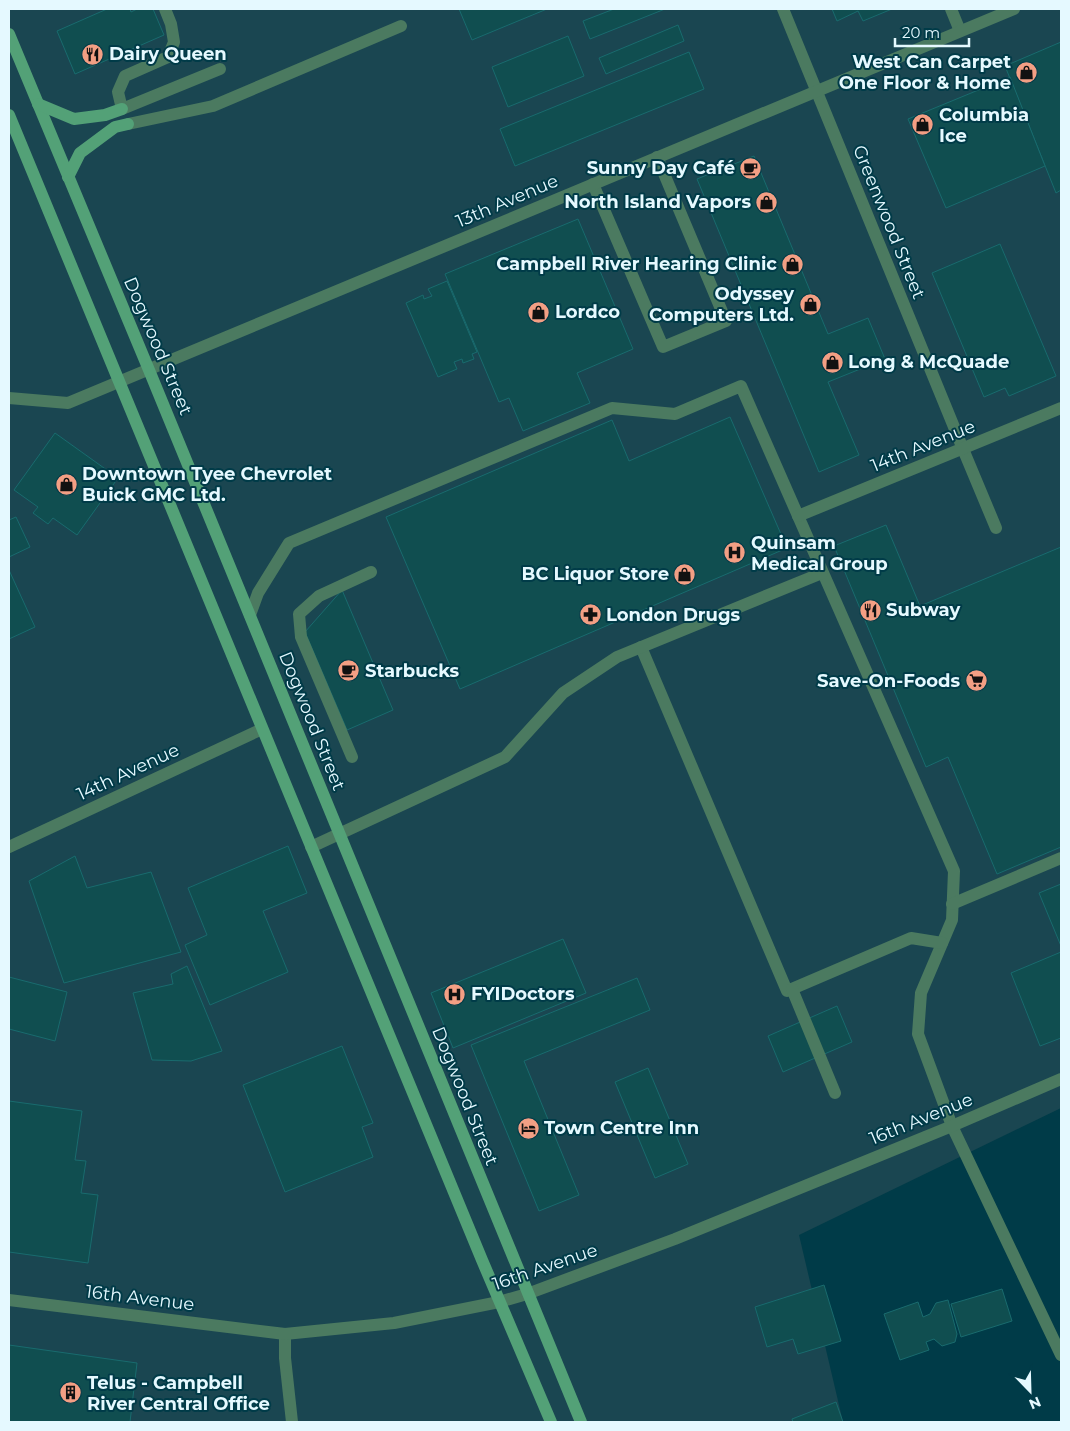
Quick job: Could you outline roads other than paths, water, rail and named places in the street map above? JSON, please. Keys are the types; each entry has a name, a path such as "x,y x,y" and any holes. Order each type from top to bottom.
{"main road":[{"name":"Dogwood Street","path":"9,34 250,615 580,1422"},
{"path":"38,104 74,118 105,116 122,109"},
{"path":"9,115 499,1302 551,1422"},
{"path":"68,178 80,153 115,127 128,124"}],"street":[{"path":"165,9 171,24 174,42 168,57 125,76 118,92 122,109 220,69"},
{"name":"Greenwood Street","path":"783,9 996,528"},
{"path":"951,9 960,31"},
{"name":"13th Avenue","path":"9,398 68,403 1014,9"},
{"path":"128,124 212,106 401,26"},
{"path":"593,184 662,348 726,321 657,157"},
{"path":"250,615 258,593 289,543 612,408 675,414 741,386 954,871 952,920 921,993 918,1034 952,1126 1061,1355"},
{"name":"14th Avenue","path":"798,516 1061,408"},
{"path":"352,758 301,637 299,614 319,596 371,572"},
{"path":"311,847 505,757 564,693 616,657 822,573"},
{"path":"641,647 787,991 911,938 942,943"},
{"name":"14th Avenue","path":"9,847 262,729"},
{"path":"952,904 1061,858"},
{"path":"792,989 835,1093"},
{"name":"16th Avenue","path":"9,1300 285,1334 394,1323 499,1302 527,1294 675,1239 952,1126 1061,1079"},
{"path":"285,1334 285,1358 292,1422"}],"place":[{"name":"Dairy Queen","path":"93,54"},
{"name":"West Can Carpet One Floor & Home","path":"1027,72"},
{"name":"Columbia Ice","path":"923,125"},
{"name":"Sunny Day Café","path":"751,168"},
{"name":"North Island Vapors","path":"767,202"},
{"name":"Campbell River Hearing Clinic","path":"793,264"},
{"name":"Odyssey Computers Ltd.","path":"810,304"},
{"name":"Lordco","path":"539,312"},
{"name":"Long & McQuade","path":"832,362"},
{"name":"Downtown Tyee Chevrolet Buick GMC Ltd.","path":"66,484"},
{"name":"Quinsam Medical Group","path":"735,553"},
{"name":"BC Liquor Store","path":"685,574"},
{"name":"Subway","path":"870,610"},
{"name":"London Drugs","path":"590,615"},
{"name":"Starbucks","path":"349,671"},
{"name":"Save-On-Foods","path":"976,681"},
{"name":"FYIDoctors","path":"455,994"},
{"name":"Town Centre Inn","path":"528,1128"},
{"name":"Telus - Campbell River Central Office","path":"71,1393"}]}
